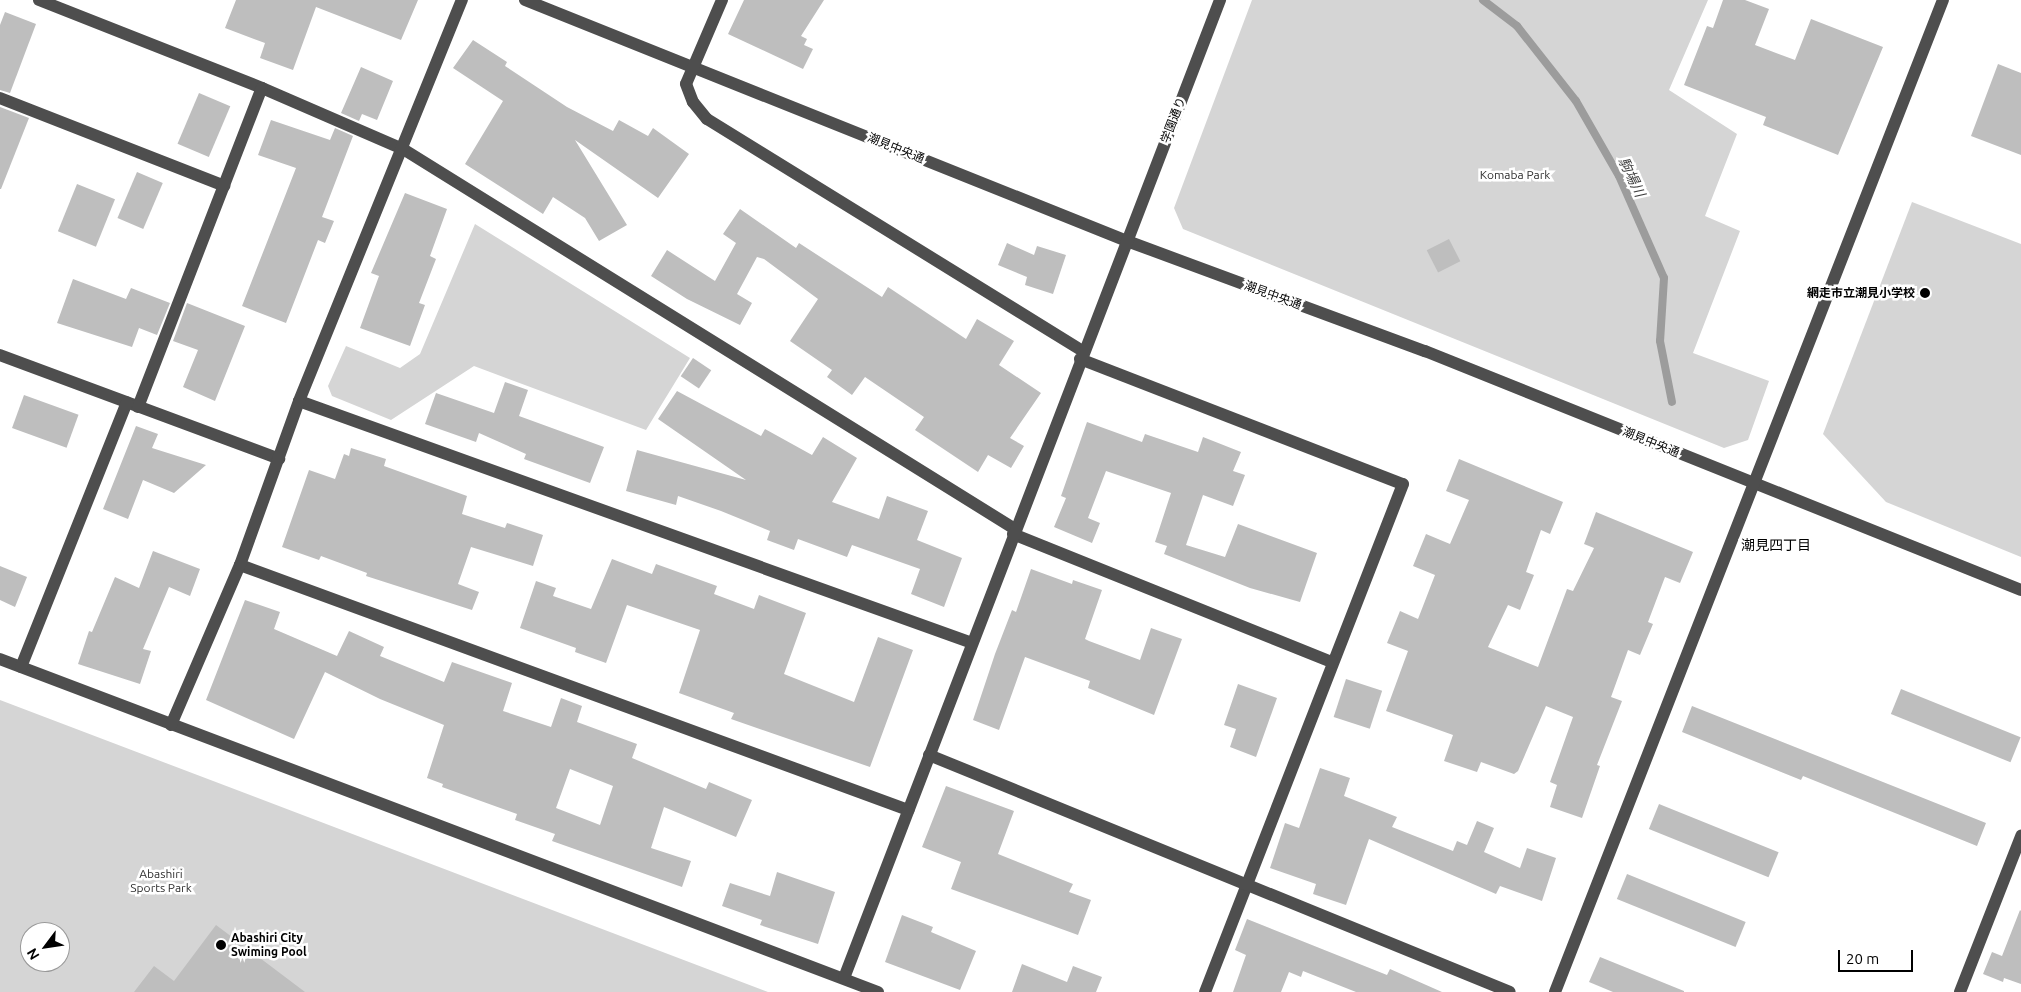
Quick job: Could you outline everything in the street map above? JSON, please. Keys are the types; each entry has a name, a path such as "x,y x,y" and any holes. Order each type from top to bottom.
{"street":[{"path":"39,0 262,88 403,149 1014,532 1332,662"},
{"path":"171,725 240,565 299,401 462,0"},
{"name":"潮見中央通","path":"525,0 1127,241 1425,351 2021,590"},
{"path":"722,0 686,84 693,102 707,118 1082,355 1403,484 1332,662 1205,992"},
{"name":"学園通り","path":"844,978 1220,0"},
{"path":"1555,992 1756,484 1942,0"},
{"path":"21,667 224,186 262,88"},
{"path":"0,98 224,186"},
{"path":"0,355 279,459"},
{"path":"299,401 972,643"},
{"path":"240,565 908,810"},
{"path":"0,659 878,992"},
{"path":"929,755 1246,886 1510,992"},
{"path":"1960,992 2021,836"}],"green space":[{"name":"Komaba Park","path":"1252,0 1708,0 1669,90 1737,134 1705,216 1740,231 1693,353 1769,381 1748,440 1724,448 1183,229 1174,208"},
{"path":"1912,202 2021,244 2021,557 1886,502 1823,434"},
{"path":"475,224 690,358 646,430 474,366 391,420 332,396 328,386 346,346 400,368 420,354"},
{"name":"Abashiri Sports Park","path":"0,700 768,992 0,992"}],"building":[{"path":"236,0 418,0 401,40 316,7 293,70 260,58 265,43 225,28"},
{"path":"744,0 824,0 801,36 807,39 804,45 813,49 803,69 728,34"},
{"path":"1723,0 1745,0 1769,9 1755,45 1795,60 1811,19 1883,47 1838,155 1763,125 1766,117 1684,85 1707,26 1713,28"},
{"path":"5,12 36,24 10,93 0,90 0,25"},
{"path":"473,40 507,62 505,66 567,107 613,131 619,120 648,136 653,128 689,154 658,198 575,140 627,225 599,241 585,218 553,197 543,214 465,164 503,101 453,68"},
{"path":"1998,64 2021,73 2021,155 1971,136"},
{"path":"361,67 393,81 377,120 362,114 359,121 341,113"},
{"path":"199,93 230,106 209,157 178,144"},
{"path":"0,107 29,118 1,189 0,189"},
{"path":"271,120 330,140 335,128 353,136 322,217 334,221 325,243 318,240 286,323 242,306 296,168 258,155"},
{"path":"137,172 163,183 143,229 117,218"},
{"path":"77,184 115,199 96,247 58,231"},
{"path":"405,193 447,209 430,256 436,259 419,303 425,305 410,346 360,328 379,276 371,273"},
{"path":"740,209 796,248 799,243 882,297 888,287 966,339 977,319 1014,341 999,365 1041,393 1010,438 1024,446 1011,468 988,455 978,472 915,430 924,417 865,377 852,395 827,377 832,370 790,341 818,299 764,259 757,257 737,294 752,303 740,325 687,299 651,276 667,250 715,281 736,243 723,234"},
{"path":"1449,239 1460,261 1438,273 1427,250"},
{"path":"1007,243 1034,255 1037,246 1066,255 1053,294 1025,285 1027,277 998,265"},
{"path":"73,279 126,299 131,288 170,303 157,335 139,328 132,347 57,323"},
{"path":"187,303 245,326 215,401 183,387 198,350 173,341"},
{"path":"693,358 711,370 699,389 681,376"},
{"path":"505,382 528,390 519,416 604,447 590,483 524,459 526,454 479,433 476,442 425,424 436,393 494,413"},
{"path":"677,391 761,436 765,429 812,455 823,437 857,458 832,502 879,519 887,496 928,511 917,540 962,558 944,607 911,594 920,569 852,545 847,557 798,539 794,550 767,540 770,531 721,511 678,496 676,505 626,491 637,450 746,480 658,419"},
{"path":"24,395 79,415 67,448 12,428"},
{"path":"1087,422 1142,442 1145,434 1198,452 1203,437 1241,452 1233,471 1245,475 1233,506 1203,495 1186,545 1225,557 1238,524 1317,553 1300,602 1250,588 1164,554 1167,546 1155,542 1171,493 1106,471 1088,518 1100,523 1092,543 1054,527 1066,498 1061,496"},
{"path":"136,426 158,434 152,448 206,465 174,493 143,480 128,519 103,509"},
{"path":"351,448 386,459 384,466 467,496 462,514 505,528 507,523 543,535 533,566 471,547 458,584 479,592 472,610 366,576 367,573 321,556 319,560 282,547 309,470 335,479 344,454 349,456"},
{"path":"1459,459 1563,502 1550,534 1541,530 1526,572 1534,575 1520,610 1508,605 1488,647 1538,667 1567,589 1573,591 1594,548 1584,544 1596,512 1693,552 1680,583 1665,577 1648,622 1653,624 1640,655 1628,650 1611,697 1622,701 1597,765 1600,766 1582,818 1550,807 1557,785 1550,782 1573,717 1546,706 1518,771 1514,774 1481,762 1477,772 1444,761 1453,735 1386,711 1408,651 1387,643 1400,611 1418,619 1435,575 1413,566 1426,534 1450,544 1469,500 1446,491"},
{"path":"153,551 200,569 190,596 169,587 143,649 151,651 140,684 78,664 89,631 92,632 115,577 139,588"},
{"path":"612,559 652,574 656,564 717,586 714,594 754,609 759,595 806,613 784,674 854,702 878,637 913,650 870,767 731,719 734,713 679,693 700,630 627,605 606,663 575,652 576,648 520,628 536,581 556,588 553,596 591,609"},
{"path":"0,566 27,577 15,607 0,600"},
{"path":"1031,569 1072,584 1073,580 1102,590 1085,639 1089,641 1140,660 1151,628 1182,639 1154,715 1088,688 1090,681 1025,657 999,730 973,720 995,654 1012,610 1016,612"},
{"path":"245,600 280,612 274,629 337,656 349,631 384,647 380,656 444,682 452,662 512,683 503,711 551,727 561,698 582,706 577,722 637,744 632,758 706,789 709,782 752,800 736,837 664,807 651,848 691,861 682,887 552,841 555,834 515,820 517,814 442,787 443,784 427,778 444,725 380,699 325,672 294,739 206,700","holes":["570,769 613,786 600,825 556,808"]},
{"path":"1346,679 1382,691 1370,729 1334,717"},
{"path":"1238,684 1277,698 1256,757 1230,747 1236,729 1224,725"},
{"path":"1901,689 2021,737 2010,762 1891,714"},
{"path":"1692,706 1986,823 1977,846 1803,776 1801,780 1682,732"},
{"path":"1320,768 1350,778 1344,796 1397,817 1392,827 1453,851 1457,841 1467,845 1477,821 1494,828 1484,852 1520,868 1527,848 1556,858 1542,901 1500,886 1496,894 1369,839 1346,905 1313,894 1316,884 1270,868 1285,823 1299,828"},
{"path":"946,786 1014,811 998,854 1073,884 1069,892 1091,900 1078,935 951,889 961,862 922,847"},
{"path":"1659,804 1779,852 1768,877 1649,829"},
{"path":"777,872 835,892 818,944 760,925 762,920 722,906 730,883 770,896"},
{"path":"1627,874 1746,922 1736,947 1617,899"},
{"path":"2020,910 2021,984 2004,978 2003,982 1983,974 1992,952 2002,956"},
{"path":"902,915 933,927 931,932 976,951 960,990 885,962"},
{"path":"1247,919 1387,975 1390,969 1442,992 1356,992 1303,971 1301,977 1289,972 1281,992 1233,992 1246,955 1235,950"},
{"name":"Abashiri City Swiming Pool","path":"216,925 305,992 134,992 154,966 174,981"},
{"path":"1600,957 1684,992 1613,992 1589,982"},
{"path":"1022,964 1067,982 1073,966 1102,977 1096,992 1012,992"}],"waterway":[{"name":"駒場川","path":"1483,0 1517,26 1576,101 1619,176 1664,278 1660,341 1672,402"}],"place":[{"name":"網走市立潮見小学校","path":"1925,293"},
{"name":"Abashiri City Swiming Pool","path":"221,945"}],"district":[{"name":"潮見四丁目","path":"1776,545"}]}
